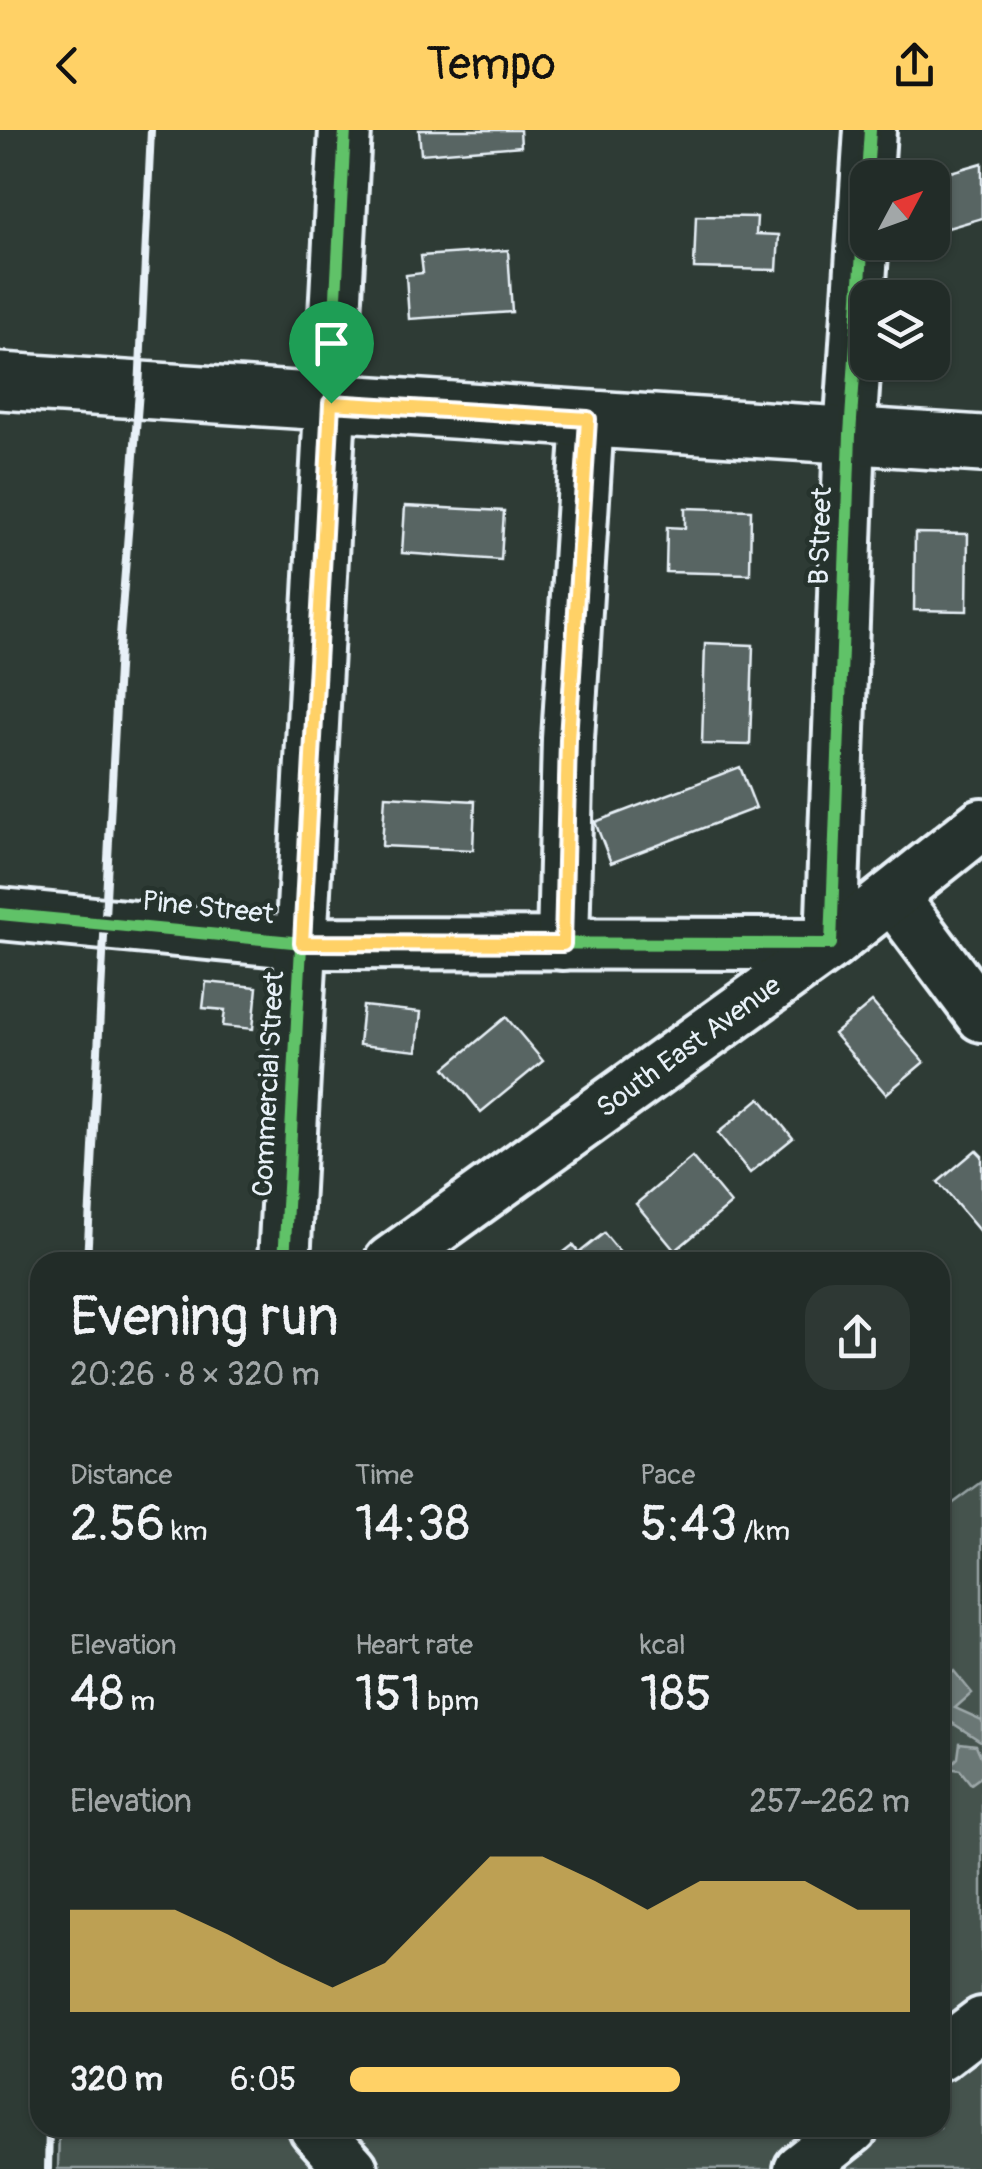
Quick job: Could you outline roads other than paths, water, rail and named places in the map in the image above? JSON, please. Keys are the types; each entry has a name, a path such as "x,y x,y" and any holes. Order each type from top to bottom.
{"main road":[{"path":"0,381 982,444"}],"street":[{"name":"Commercial Street","path":"285,1252 345,130"},
{"name":"B Street","path":"831,944 850,435 870,130"},
{"path":"563,944 568,739 588,419"},
{"name":"South East Avenue","path":"404,1252 831,944 982,824"},
{"path":"892,896 982,1016"},
{"name":"Pine Street","path":"0,914 302,943 831,944"},
{"path":"950,2047 982,2022"},
{"path":"323,2137 352,2169"},
{"path":"800,2169 841,2137"}],"railway":[{"path":"88,1252 151,130"},
{"path":"48,2169 49,2137"}]}
